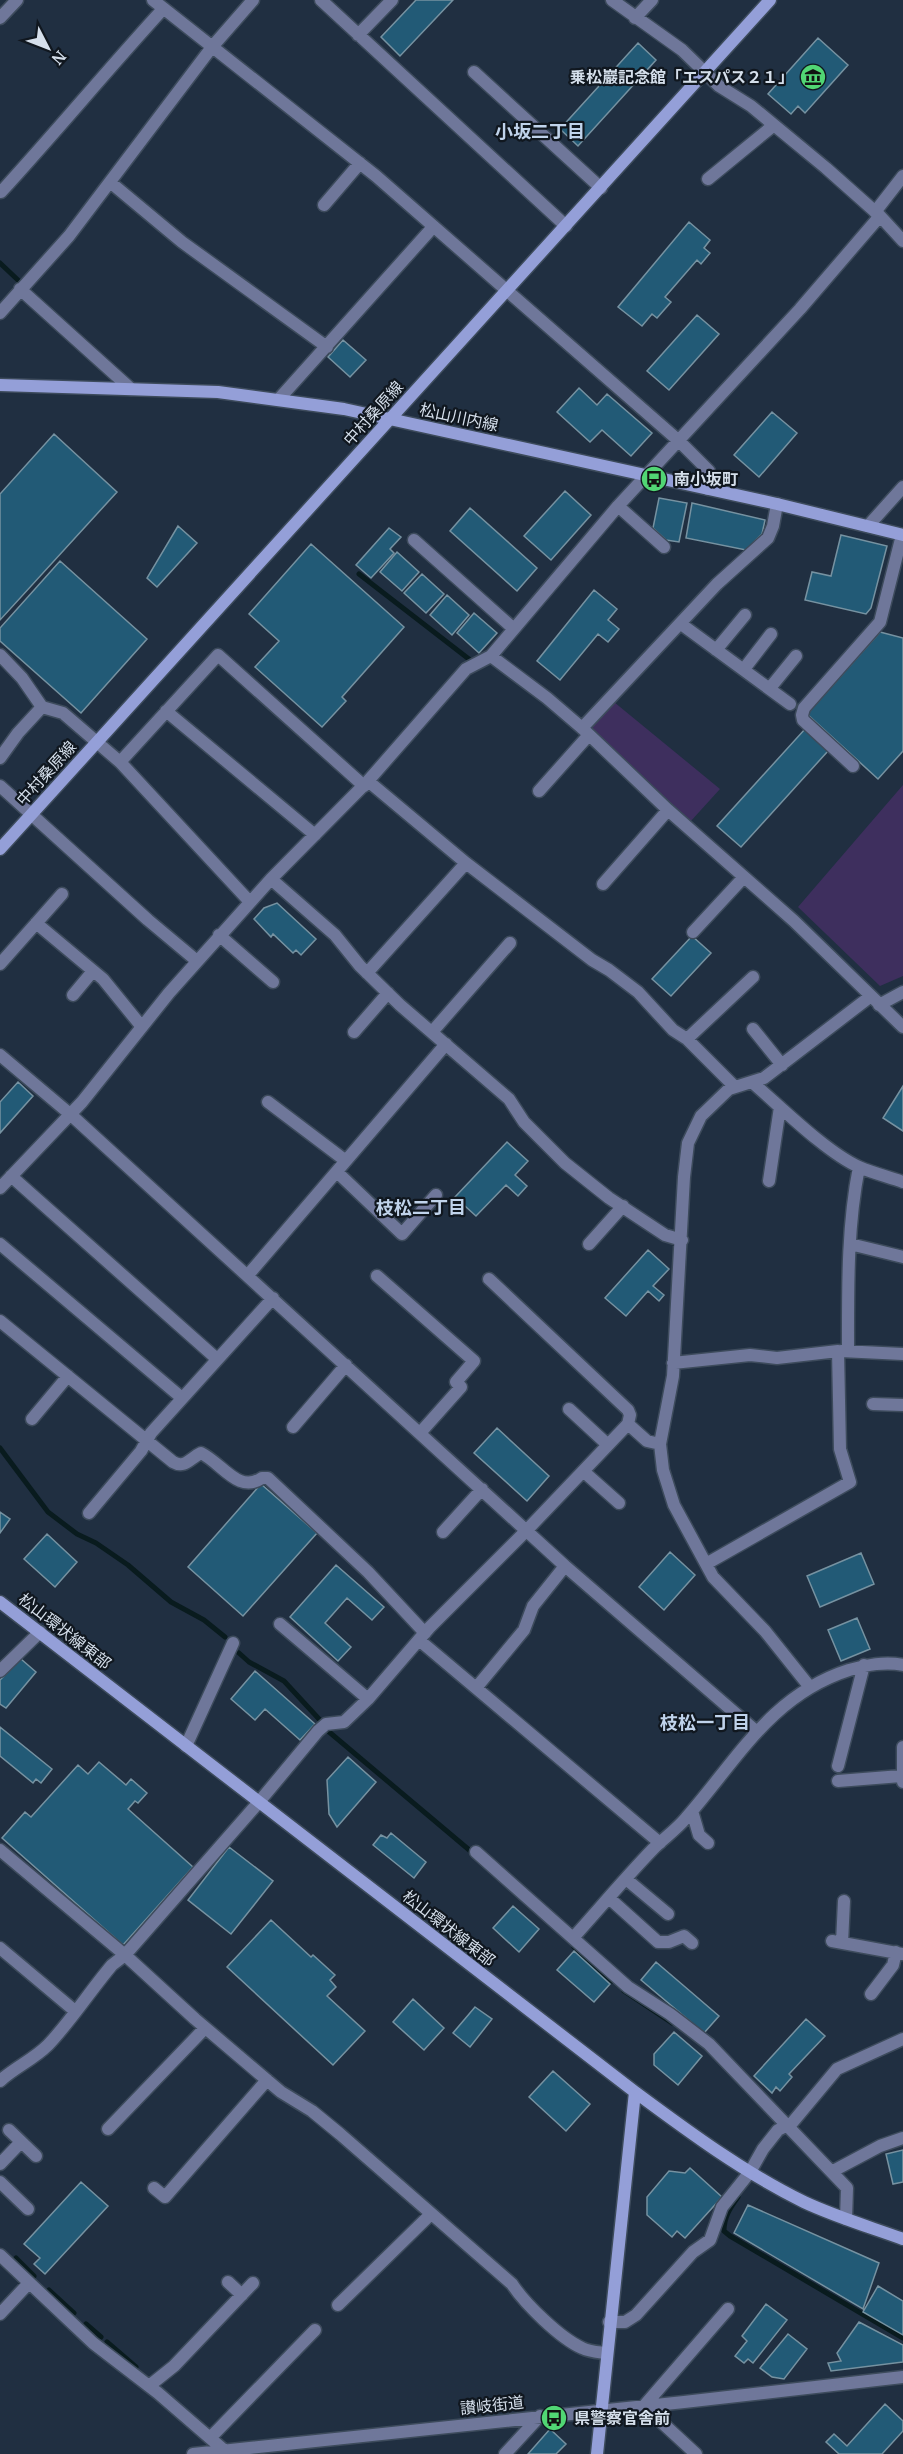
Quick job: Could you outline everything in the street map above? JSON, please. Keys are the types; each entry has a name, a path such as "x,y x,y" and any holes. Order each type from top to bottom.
{"street":[{"path":"0,18 17,0"},
{"path":"153,0 360,163 679,441 708,471 708,489"},
{"path":"0,313 69,236 212,47 253,0"},
{"path":"321,0 566,226"},
{"path":"358,35 392,0"},
{"path":"612,0 682,50 718,86 751,106 774,125 877,214 903,241"},
{"path":"635,18 652,0"},
{"name":"中村桑原線","path":"0,849 770,0"},
{"path":"0,191 2,192 61,126 102,75 164,9"},
{"path":"474,72 601,188"},
{"path":"708,179 774,125"},
{"path":"324,205 360,163"},
{"path":"0,1188 70,1114 219,935 271,879 366,784 466,669 491,656 618,506 800,309 877,214 903,176"},
{"path":"110,182 182,242 327,347"},
{"path":"279,399 433,227"},
{"path":"20,290 131,389"},
{"name":"松山川内線","path":"0,385 218,392 344,409 777,504 903,535"},
{"path":"868,526 903,487"},
{"path":"539,791 585,732 609,696 623,687 717,584 768,538 777,504"},
{"path":"618,506 664,547"},
{"path":"853,766 802,716 804,708 880,622 903,535"},
{"path":"414,540 514,629"},
{"path":"716,650 745,615"},
{"path":"681,624 790,704"},
{"path":"744,669 771,634"},
{"path":"0,655 22,678 42,706 63,713 120,762 250,902"},
{"path":"120,762 218,655 366,784 543,923 555,929 592,960 638,992 673,1030 687,1039 735,1088"},
{"path":"491,656 547,698 585,732 668,810 794,921 903,1027"},
{"path":"770,688 796,656"},
{"path":"0,758 42,706"},
{"path":"166,711 315,835"},
{"path":"0,786 148,920 197,961"},
{"path":"603,884 668,810"},
{"path":"367,973 466,863"},
{"path":"693,932 744,877"},
{"path":"271,879 335,935 367,973 388,993 509,1099 524,1122 565,1163 609,1198 665,1235 682,1240"},
{"path":"0,964 62,894"},
{"path":"36,923 103,979 142,1027"},
{"path":"219,935 273,982"},
{"path":"432,1032 510,943"},
{"path":"73,995 93,971"},
{"path":"687,1039 753,977"},
{"path":"809,1686 765,1631 713,1577 674,1505 663,1470 660,1444 673,1363 688,1143 701,1116 729,1089 764,1078 875,1001 903,992"},
{"path":"354,1032 388,993"},
{"path":"753,1029 782,1065"},
{"path":"248,1275 446,1044"},
{"path":"0,1055 70,1114 565,1566 757,1732"},
{"path":"753,1083 815,1136 859,1167 903,1182"},
{"path":"268,1102 346,1161"},
{"path":"769,1181 780,1107"},
{"path":"706,1564 850,1482 840,1449 850,1244 859,1167"},
{"path":"337,1172 402,1234 436,1195"},
{"path":"11,1176 217,1359"},
{"path":"589,1244 623,1206"},
{"path":"0,1244 182,1398"},
{"path":"850,1244 903,1257"},
{"path":"377,1276 474,1361 456,1382 461,1387 420,1433"},
{"path":"0,2081 13,2068 25,2064 47,2046 112,1965 125,1955 318,1731 326,1724 344,1722 368,1699 422,1637 628,1424 630,1416 628,1410 489,1279"},
{"path":"89,1514 141,1451 151,1433 273,1298"},
{"path":"0,1321 179,1465 185,1465 201,1453 212,1458 238,1480 247,1484 254,1484 262,1478 268,1478 368,1572 422,1637 476,1688 660,1844"},
{"path":"673,1363 750,1355 777,1358 843,1351 903,1354"},
{"path":"293,1427 346,1365"},
{"path":"32,1419 68,1376"},
{"path":"873,1404 903,1405"},
{"path":"569,1409 608,1446"},
{"path":"628,1424 647,1441 660,1444"},
{"path":"583,1471 619,1503"},
{"path":"443,1532 482,1489"},
{"path":"476,1688 524,1630 533,1606 565,1566"},
{"name":"松山環状線東部","path":"0,1602 635,2092 709,2146 803,2201 903,2239"},
{"path":"280,1624 368,1699"},
{"path":"0,1671 40,1632"},
{"path":"186,1746 233,1643"},
{"path":"573,1938 692,1811 783,1704 809,1686 864,1665 891,1662 903,1665"},
{"path":"838,1766 864,1665"},
{"path":"838,1781 902,1779 903,1747"},
{"path":"692,1811 699,1835 708,1843"},
{"path":"0,1850 125,1955 205,2028 281,2092 312,2111 512,2284 523,2301 574,2343 584,2349 606,2353"},
{"path":"476,1852 628,1987 670,2014 709,2044 847,2188 846,2219"},
{"path":"626,1879 668,1914"},
{"path":"609,1898 658,1942 669,1942 684,1936 692,1942"},
{"path":"844,1901 837,1942 899,1953 893,1965 871,1994"},
{"path":"0,1948 75,2011"},
{"path":"108,2129 205,2028"},
{"path":"609,2322 625,2322 636,2314 693,2252 710,2240 722,2207 750,2172 763,2149 778,2130 792,2123 837,2069 903,2039"},
{"path":"154,2188 165,2198 267,2080"},
{"path":"597,2454 609,2322 635,2092"},
{"path":"9,2130 36,2156"},
{"path":"833,2171 880,2146 903,2138"},
{"path":"0,2164 21,2142"},
{"path":"0,2182 28,2210"},
{"path":"338,2305 431,2214"},
{"path":"0,2255 93,2343 149,2386 225,2451"},
{"path":"228,2282 242,2295"},
{"path":"0,2314 29,2283"},
{"path":"149,2386 174,2367 253,2283"},
{"path":"696,2454 644,2406 728,2309"},
{"path":"210,2438 315,2330"},
{"name":"讃岐街道","path":"193,2454 903,2377"},
{"path":"505,2454 540,2416"}],"shaded area":[{"path":"614,702 720,789 690,822 593,734 591,727"},
{"path":"903,785 903,976 880,986 798,907"}],"building":[{"path":"416,0 453,0 400,56 381,37"},
{"path":"818,38 848,65 805,113 798,106 791,114 768,94"},
{"path":"638,43 656,60 578,146 560,129"},
{"path":"689,222 710,240 704,248 710,253 701,264 697,260 665,297 671,302 657,318 652,314 642,326 618,307"},
{"path":"697,315 719,334 669,390 647,371"},
{"path":"343,340 366,360 350,377 328,357"},
{"path":"579,388 597,405 607,394 652,433 631,456 602,430 590,442 557,412"},
{"path":"772,412 797,433 759,477 734,455"},
{"path":"54,434 117,492 0,620 0,494"},
{"path":"565,491 591,515 551,560 524,536"},
{"path":"659,498 687,503 679,542 666,540 653,528"},
{"path":"692,503 765,520 762,534 746,550 686,538"},
{"path":"470,508 537,568 517,591 450,531"},
{"path":"178,526 197,543 157,587 147,578"},
{"path":"389,528 401,537 390,549 394,553 371,578 356,565"},
{"path":"841,535 887,546 871,608 866,614 805,600 812,572 831,576"},
{"path":"311,544 404,627 342,697 346,701 322,727 255,667 279,641 249,614"},
{"path":"397,552 419,572 402,591 380,572"},
{"path":"60,561 147,639 81,713 0,641 0,628"},
{"path":"422,574 444,594 426,613 404,593"},
{"path":"594,590 617,609 608,620 619,629 608,642 598,634 560,680 537,661"},
{"path":"447,595 469,615 452,635 430,615"},
{"path":"474,613 497,633 479,653 457,633"},
{"path":"880,632 903,638 903,751 878,779 807,714"},
{"path":"805,729 828,751 741,847 717,826"},
{"path":"277,903 316,939 301,955 296,950 293,953 273,934 271,937 254,919 264,908"},
{"path":"692,936 711,953 671,996 652,979"},
{"path":"18,1082 33,1096 0,1133 0,1102"},
{"path":"903,1086 903,1131 883,1118"},
{"path":"507,1142 528,1161 515,1175 527,1186 518,1196 506,1185 476,1216 455,1197"},
{"path":"648,1250 669,1269 653,1286 664,1295 659,1301 648,1291 626,1316 605,1298"},
{"path":"497,1428 549,1476 527,1501 474,1453"},
{"path":"261,1484 317,1533 243,1616 188,1567"},
{"path":"0,1512 10,1519 0,1533"},
{"path":"47,1534 77,1562 55,1587 24,1559"},
{"path":"670,1552 695,1575 664,1610 639,1587"},
{"path":"861,1553 874,1584 820,1607 807,1576"},
{"path":"336,1565 384,1607 372,1620 347,1598 325,1623 351,1647 338,1661 290,1617"},
{"path":"857,1618 870,1649 841,1661 828,1630"},
{"path":"21,1659 36,1672 6,1708 0,1704 0,1680"},
{"path":"255,1671 315,1724 300,1740 265,1709 255,1720 231,1699"},
{"path":"0,1727 52,1769 41,1783 36,1779 33,1783 0,1756"},
{"path":"348,1757 376,1782 337,1827 329,1814 327,1780"},
{"path":"99,1762 126,1785 131,1779 147,1793 138,1803 135,1801 128,1809 193,1867 123,1945 2,1838 25,1812 31,1817 78,1765 88,1774"},
{"path":"391,1833 426,1862 414,1878 373,1845 381,1835 387,1838"},
{"path":"229,1847 273,1881 231,1934 188,1900"},
{"path":"513,1906 539,1929 519,1952 493,1928"},
{"path":"271,1920 311,1957 313,1955 335,1975 330,1980 336,1987 327,1996 365,2031 333,2065 227,1967"},
{"path":"574,1951 610,1984 594,2002 557,1970"},
{"path":"656,1962 719,2016 704,2033 641,1980"},
{"path":"413,1999 444,2028 424,2050 393,2022"},
{"path":"475,2007 492,2019 470,2047 453,2033"},
{"path":"806,2019 825,2036 789,2074 792,2077 780,2091 776,2087 772,2093 754,2076"},
{"path":"674,2032 702,2056 678,2085 654,2065 654,2054"},
{"path":"553,2071 590,2104 566,2131 529,2097"},
{"path":"903,2150 903,2182 893,2184 886,2154"},
{"path":"690,2168 722,2197 685,2238 677,2231 672,2237 647,2215 647,2197 669,2171 685,2173"},
{"path":"81,2182 108,2206 45,2274 34,2264 40,2258 24,2244"},
{"path":"748,2205 879,2263 863,2309 734,2233"},
{"path":"878,2286 903,2301 903,2335 863,2312"},
{"path":"766,2304 787,2320 753,2363 748,2359 744,2363 735,2356 747,2341 742,2336"},
{"path":"859,2322 903,2345 903,2362 831,2371 828,2363 841,2361 837,2353"},
{"path":"788,2334 807,2349 784,2379 772,2377 760,2368"},
{"path":"885,2404 903,2421 903,2431 882,2454 839,2454 826,2442 834,2434 847,2446"},
{"path":"550,2429 566,2444 556,2454 528,2454"}],"waterway":[{"path":"0,263 19,281"},
{"path":"359,574 474,663"},
{"path":"0,1448 48,1512 77,1534 96,1543 128,1565 171,1602 204,1620 225,1637"},
{"path":"239,1653 249,1662 284,1681 319,1719"},
{"path":"328,1731 474,1854"},
{"path":"574,1947 612,1981"},
{"path":"624,1991 672,2023"},
{"path":"738,2197 728,2213 724,2231 903,2338"},
{"path":"16,2258 34,2276"},
{"path":"49,2290 74,2313"},
{"path":"86,2324 101,2337"},
{"path":"107,2342 136,2367"}],"place":[{"name":"乗松巖記念館「エスパス２１」","path":"813,77"},
{"name":"南小坂町","path":"654,479"},
{"name":"県警察官舎前","path":"554,2418"}],"district":[{"name":"小坂二丁目","path":"540,131"},
{"name":"枝松二丁目","path":"421,1207"},
{"name":"枝松一丁目","path":"705,1722"}]}
